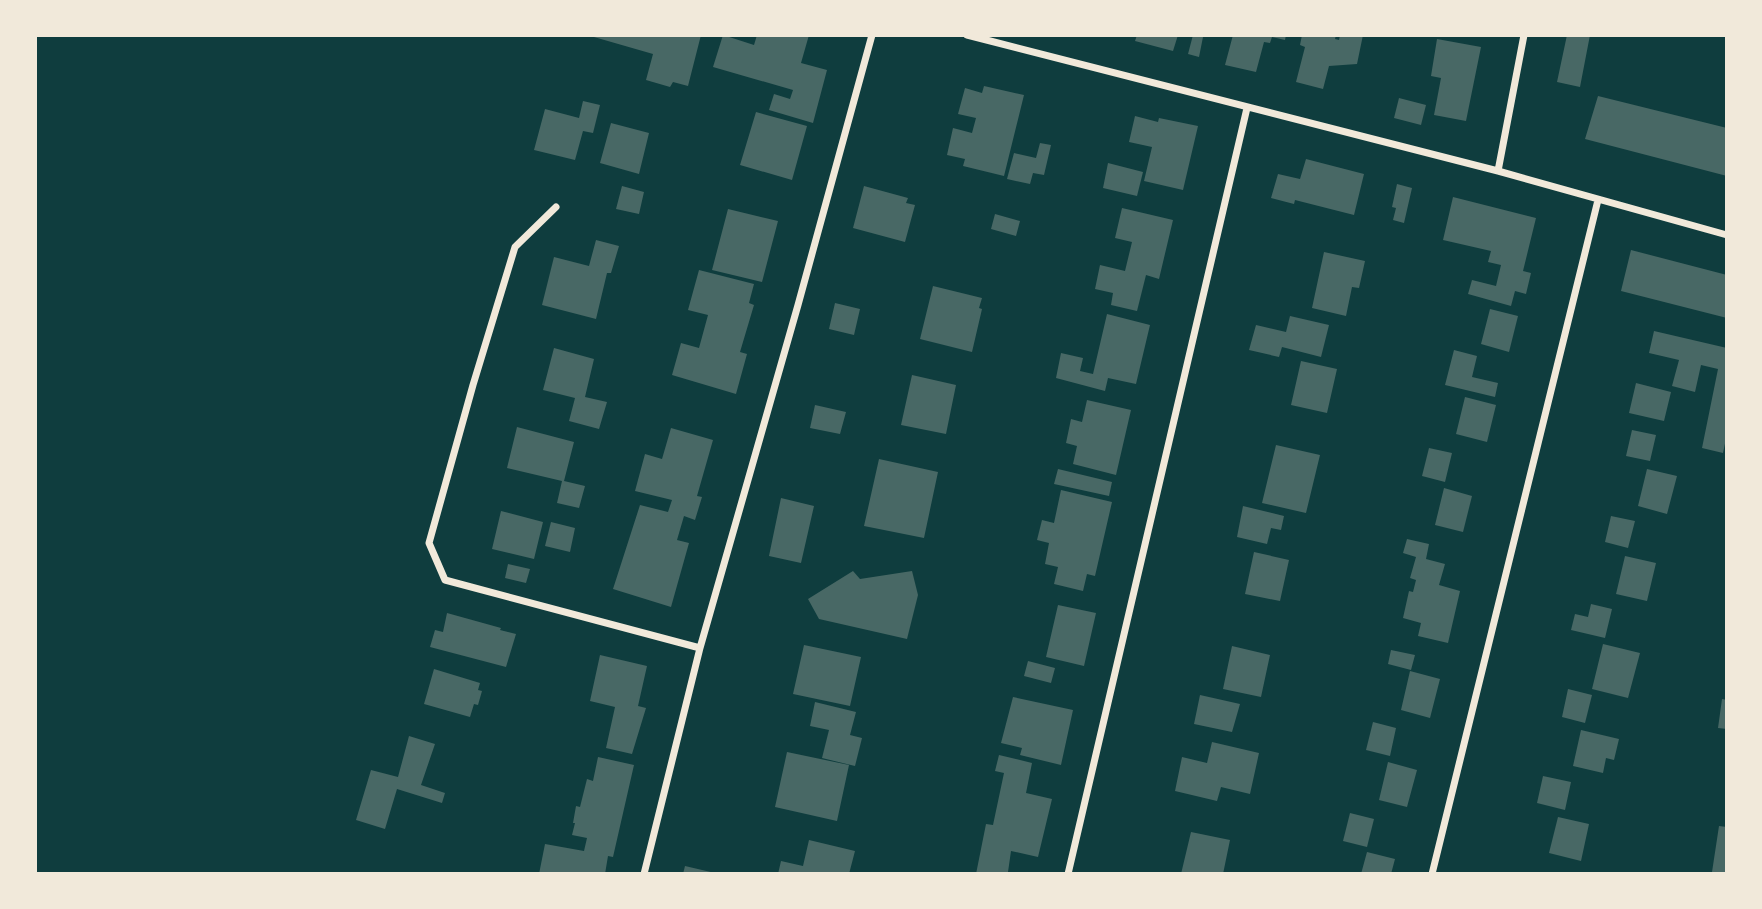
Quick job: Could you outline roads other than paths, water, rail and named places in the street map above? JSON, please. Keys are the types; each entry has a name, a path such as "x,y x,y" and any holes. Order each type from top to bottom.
{"street":[{"path":"644,874 700,648 872,35"},
{"path":"967,35 1498,170 1727,234"},
{"path":"1498,170 1524,35"},
{"path":"1068,874 1247,107"},
{"path":"1432,874 1500,607 1598,200"},
{"path":"556,207 515,247 429,544 445,580 700,648"}]}
